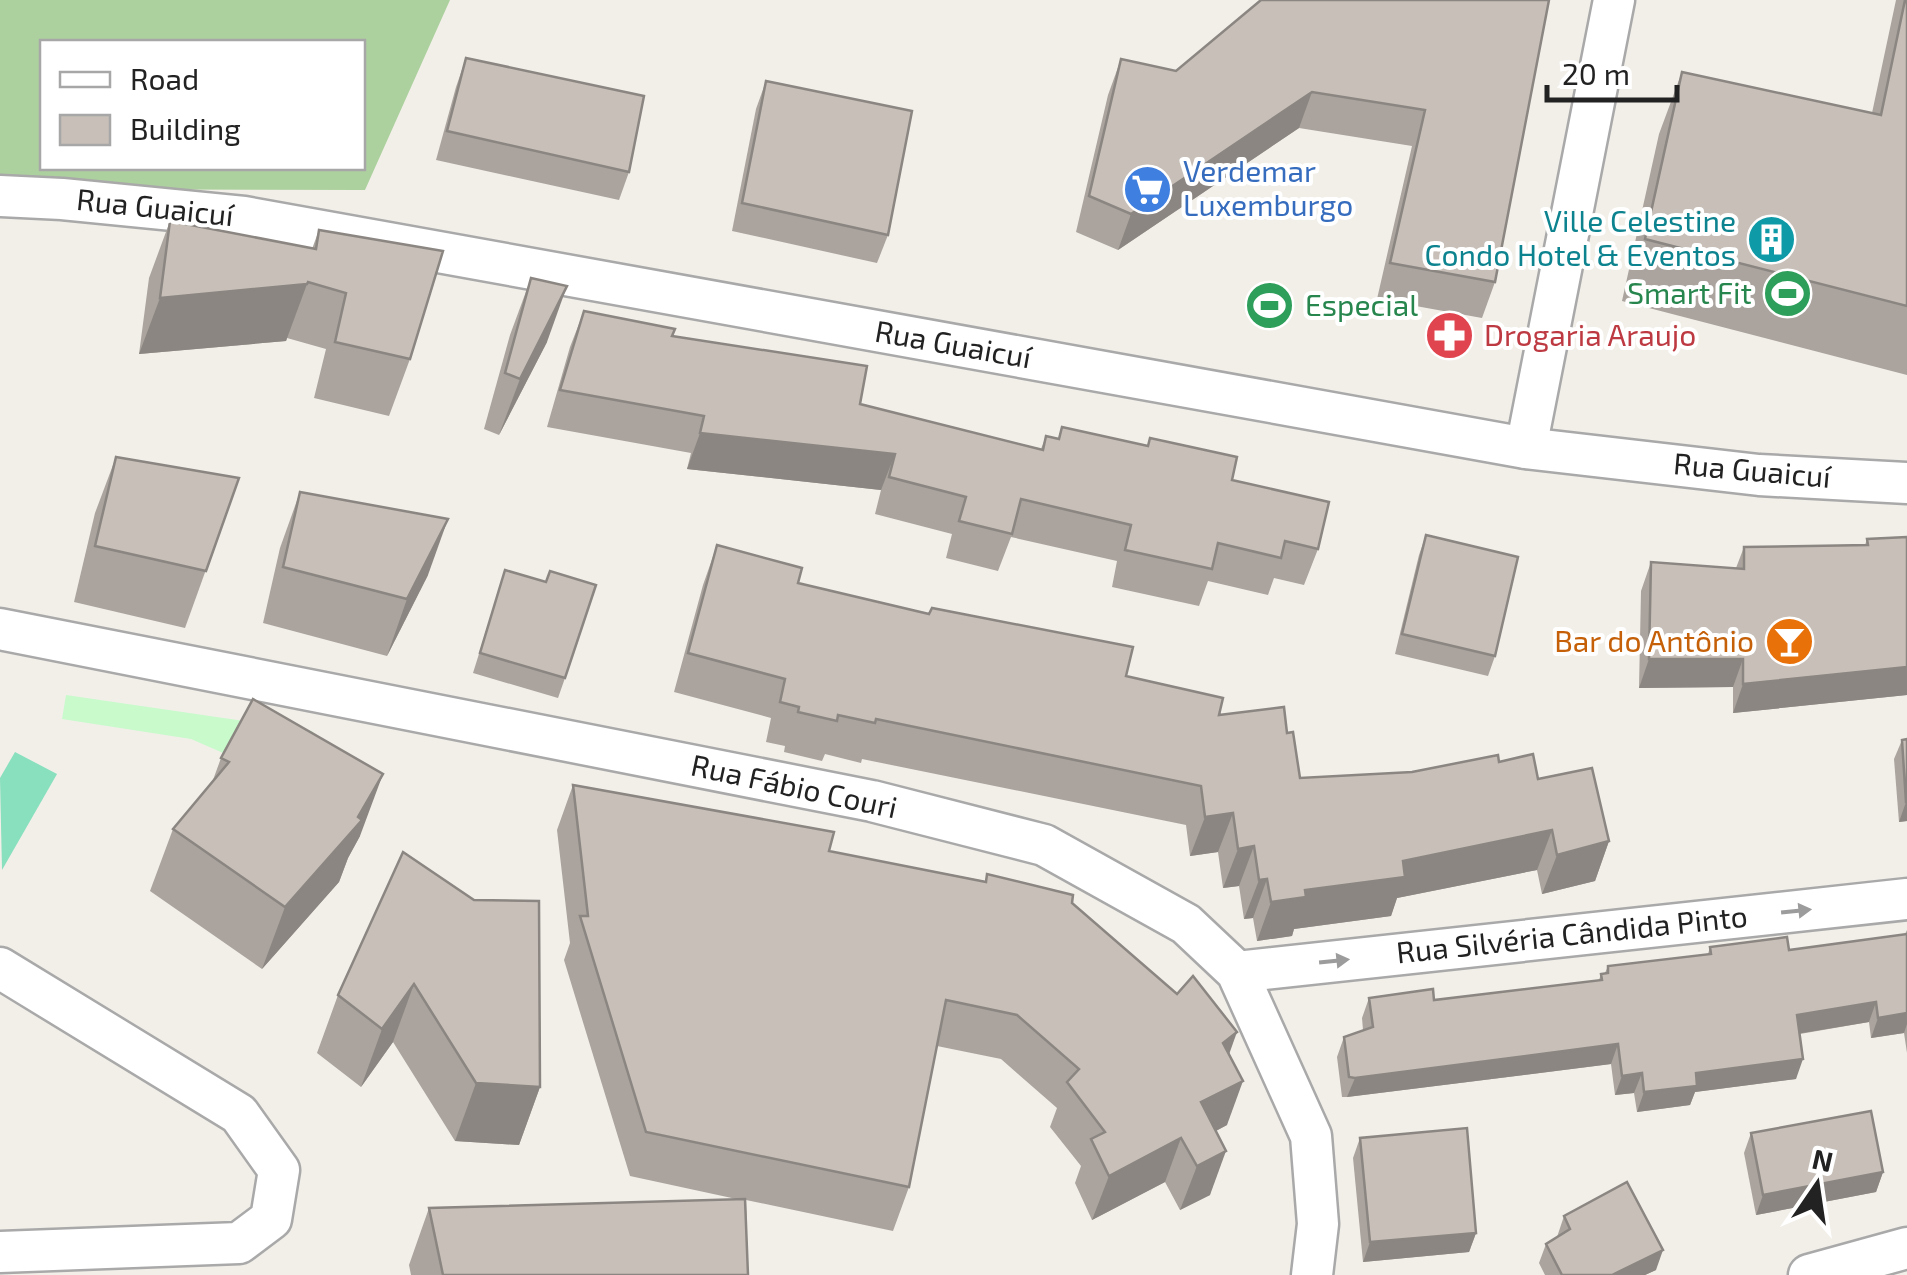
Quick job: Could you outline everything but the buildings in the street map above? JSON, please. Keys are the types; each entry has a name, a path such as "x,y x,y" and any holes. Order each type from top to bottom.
{"street":[{"path":"1526,448 1614,0"},
{"name":"Rua Guaicuí","path":"0,196 62,198 244,218 1526,448 1760,475 1907,483"},
{"name":"Rua Fábio Couri","path":"0,629 872,801 1044,845 1186,924 1237,972 1311,1136 1318,1224 1312,1275"},
{"name":"Rua Silvéria Cândida Pinto","path":"1237,972 1907,899"},
{"path":"0,968 238,1114 279,1170 271,1219 239,1243 0,1252"},
{"path":"1808,1275 1907,1248"}],"green space":[{"path":"0,0 450,0 365,190 0,189"},
{"path":"66,695 312,731 363,790 283,779 191,739 62,719"},
{"path":"15,752 57,774 2,870 0,778"}],"place":[{"name":"Verdemar Luxemburgo","path":"1148,189"},
{"name":"Ville Celestine Condo Hotel & Eventos","path":"1771,239"},
{"name":"Smart Fit","path":"1787,294"},
{"name":"Especial","path":"1270,306"},
{"name":"Drogaria Araujo","path":"1449,336"},
{"name":"Bar do Antônio","path":"1789,642"}]}
